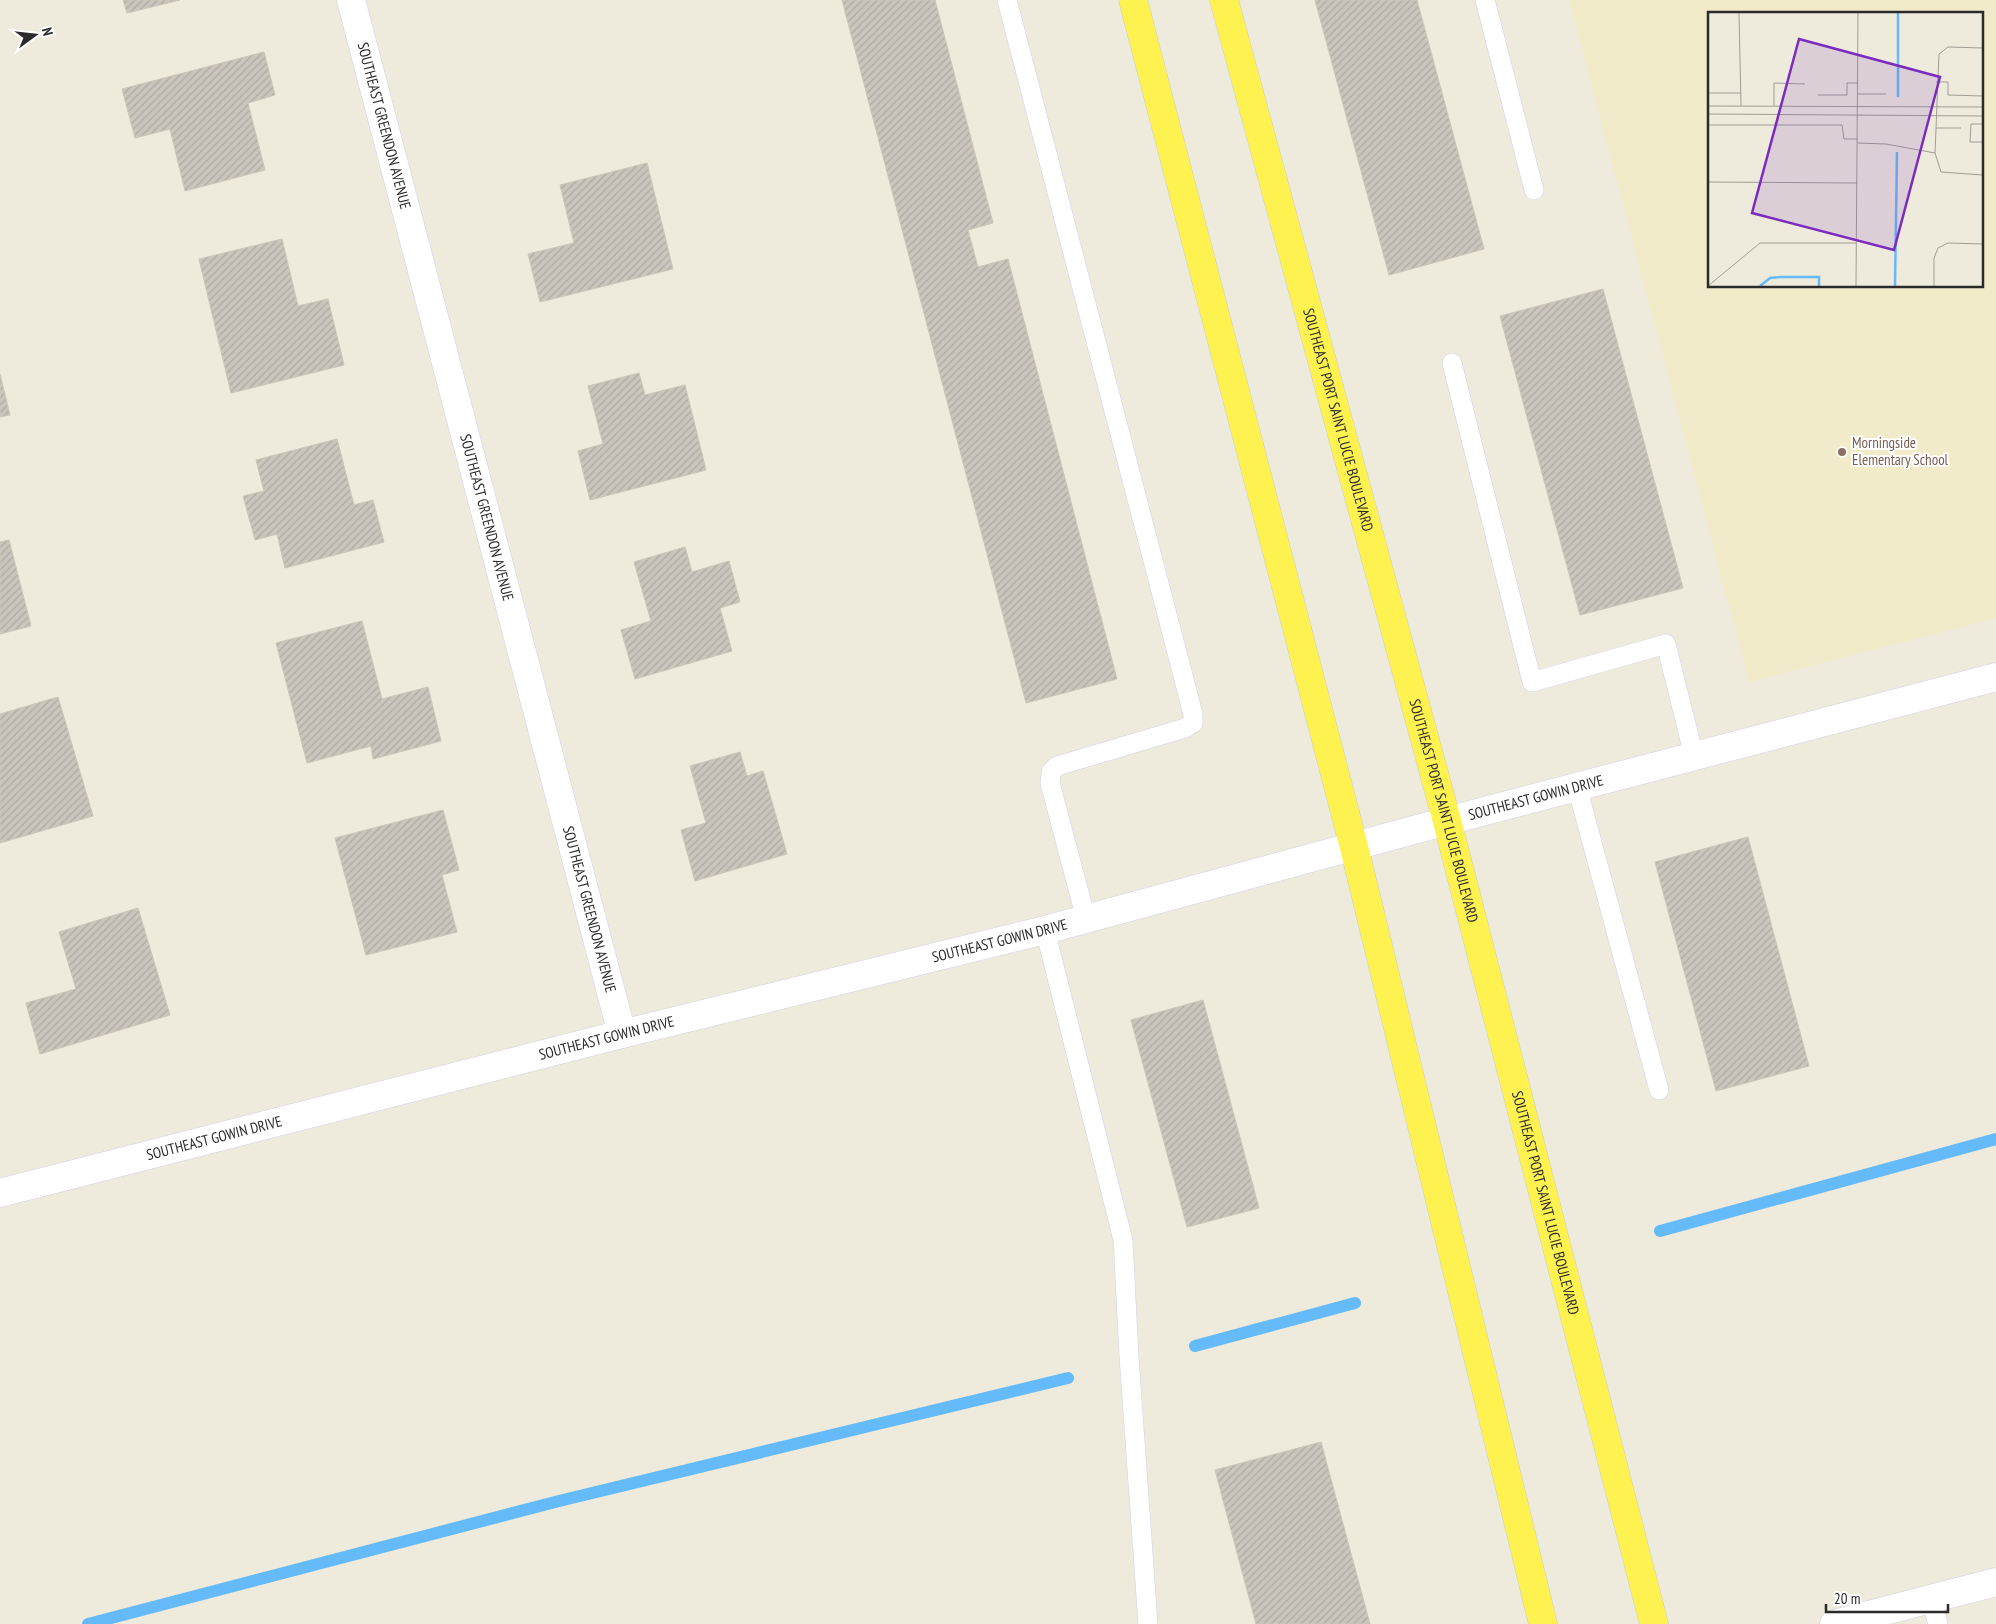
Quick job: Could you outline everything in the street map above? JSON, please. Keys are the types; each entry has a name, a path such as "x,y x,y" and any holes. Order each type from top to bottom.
{"main road":[{"path":"1133,0 1354,847 1543,1624"},
{"name":"SOUTHEAST PORT SAINT LUCIE BOULEVARD","path":"1224,0 1447,821 1654,1624"}],"street":[{"name":"SOUTHEAST GREENDON AVENUE","path":"351,0 622,1034"},
{"name":"SOUTHEAST GOWIN DRIVE","path":"0,1193 622,1034 1046,930 1447,821 1996,677"},
{"path":"1834,1624 1934,1611 1996,1582"}],"lane":[{"path":"1007,0 1194,714 1193,722 1185,728 1057,766 1051,772 1050,783 1086,919"},
{"path":"1485,0 1534,190"},
{"path":"1452,363 1532,682 1666,644 1694,756"},
{"path":"1577,787 1659,1090"},
{"path":"1046,930 1124,1240 1129,1356 1148,1624"}],"shaded area":[{"name":"Morningside Elementary School","path":"1569,0 1996,0 1996,618 1749,682"}],"building":[{"path":"123,0 180,0 127,13"},
{"path":"842,0 935,0 993,223 968,230 978,267 1008,259 1117,679 1026,703"},
{"path":"1315,0 1417,0 1484,249 1389,275"},
{"path":"264,52 275,95 248,103 265,170 185,191 170,129 135,138 122,89"},
{"path":"647,163 673,269 540,302 528,254 574,243 560,185"},
{"path":"282,239 298,306 328,299 344,365 231,393 199,259"},
{"path":"1603,289 1683,588 1580,615 1500,316"},
{"path":"639,373 645,395 685,385 706,470 590,500 578,451 603,444 588,386"},
{"path":"0,374 10,415 0,417"},
{"path":"337,439 354,505 373,500 384,542 285,568 277,534 255,540 243,496 264,491 256,460"},
{"path":"9,540 31,626 0,634 0,542"},
{"path":"685,547 692,572 729,561 740,602 720,608 732,651 635,679 621,630 651,621 634,562"},
{"path":"362,621 382,699 428,687 441,741 373,759 371,746 307,763 276,643"},
{"path":"58,697 93,816 0,843 0,714"},
{"path":"740,752 747,776 763,771 787,854 695,881 681,830 706,823 690,766"},
{"path":"443,810 459,870 442,875 457,932 366,955 335,838"},
{"path":"1748,837 1809,1066 1716,1091 1655,862"},
{"path":"138,908 170,1015 40,1054 26,1003 76,989 59,932"},
{"path":"1203,1000 1259,1208 1187,1227 1131,1020"},
{"path":"1321,1442 1370,1624 1256,1624 1215,1470"}],"waterway":[{"path":"1660,1231 1996,1139"},
{"path":"1195,1346 1355,1303"},
{"path":"88,1624 559,1501 1068,1378"}],"place":[{"name":"Morningside Elementary School","path":"1842,452"}]}
